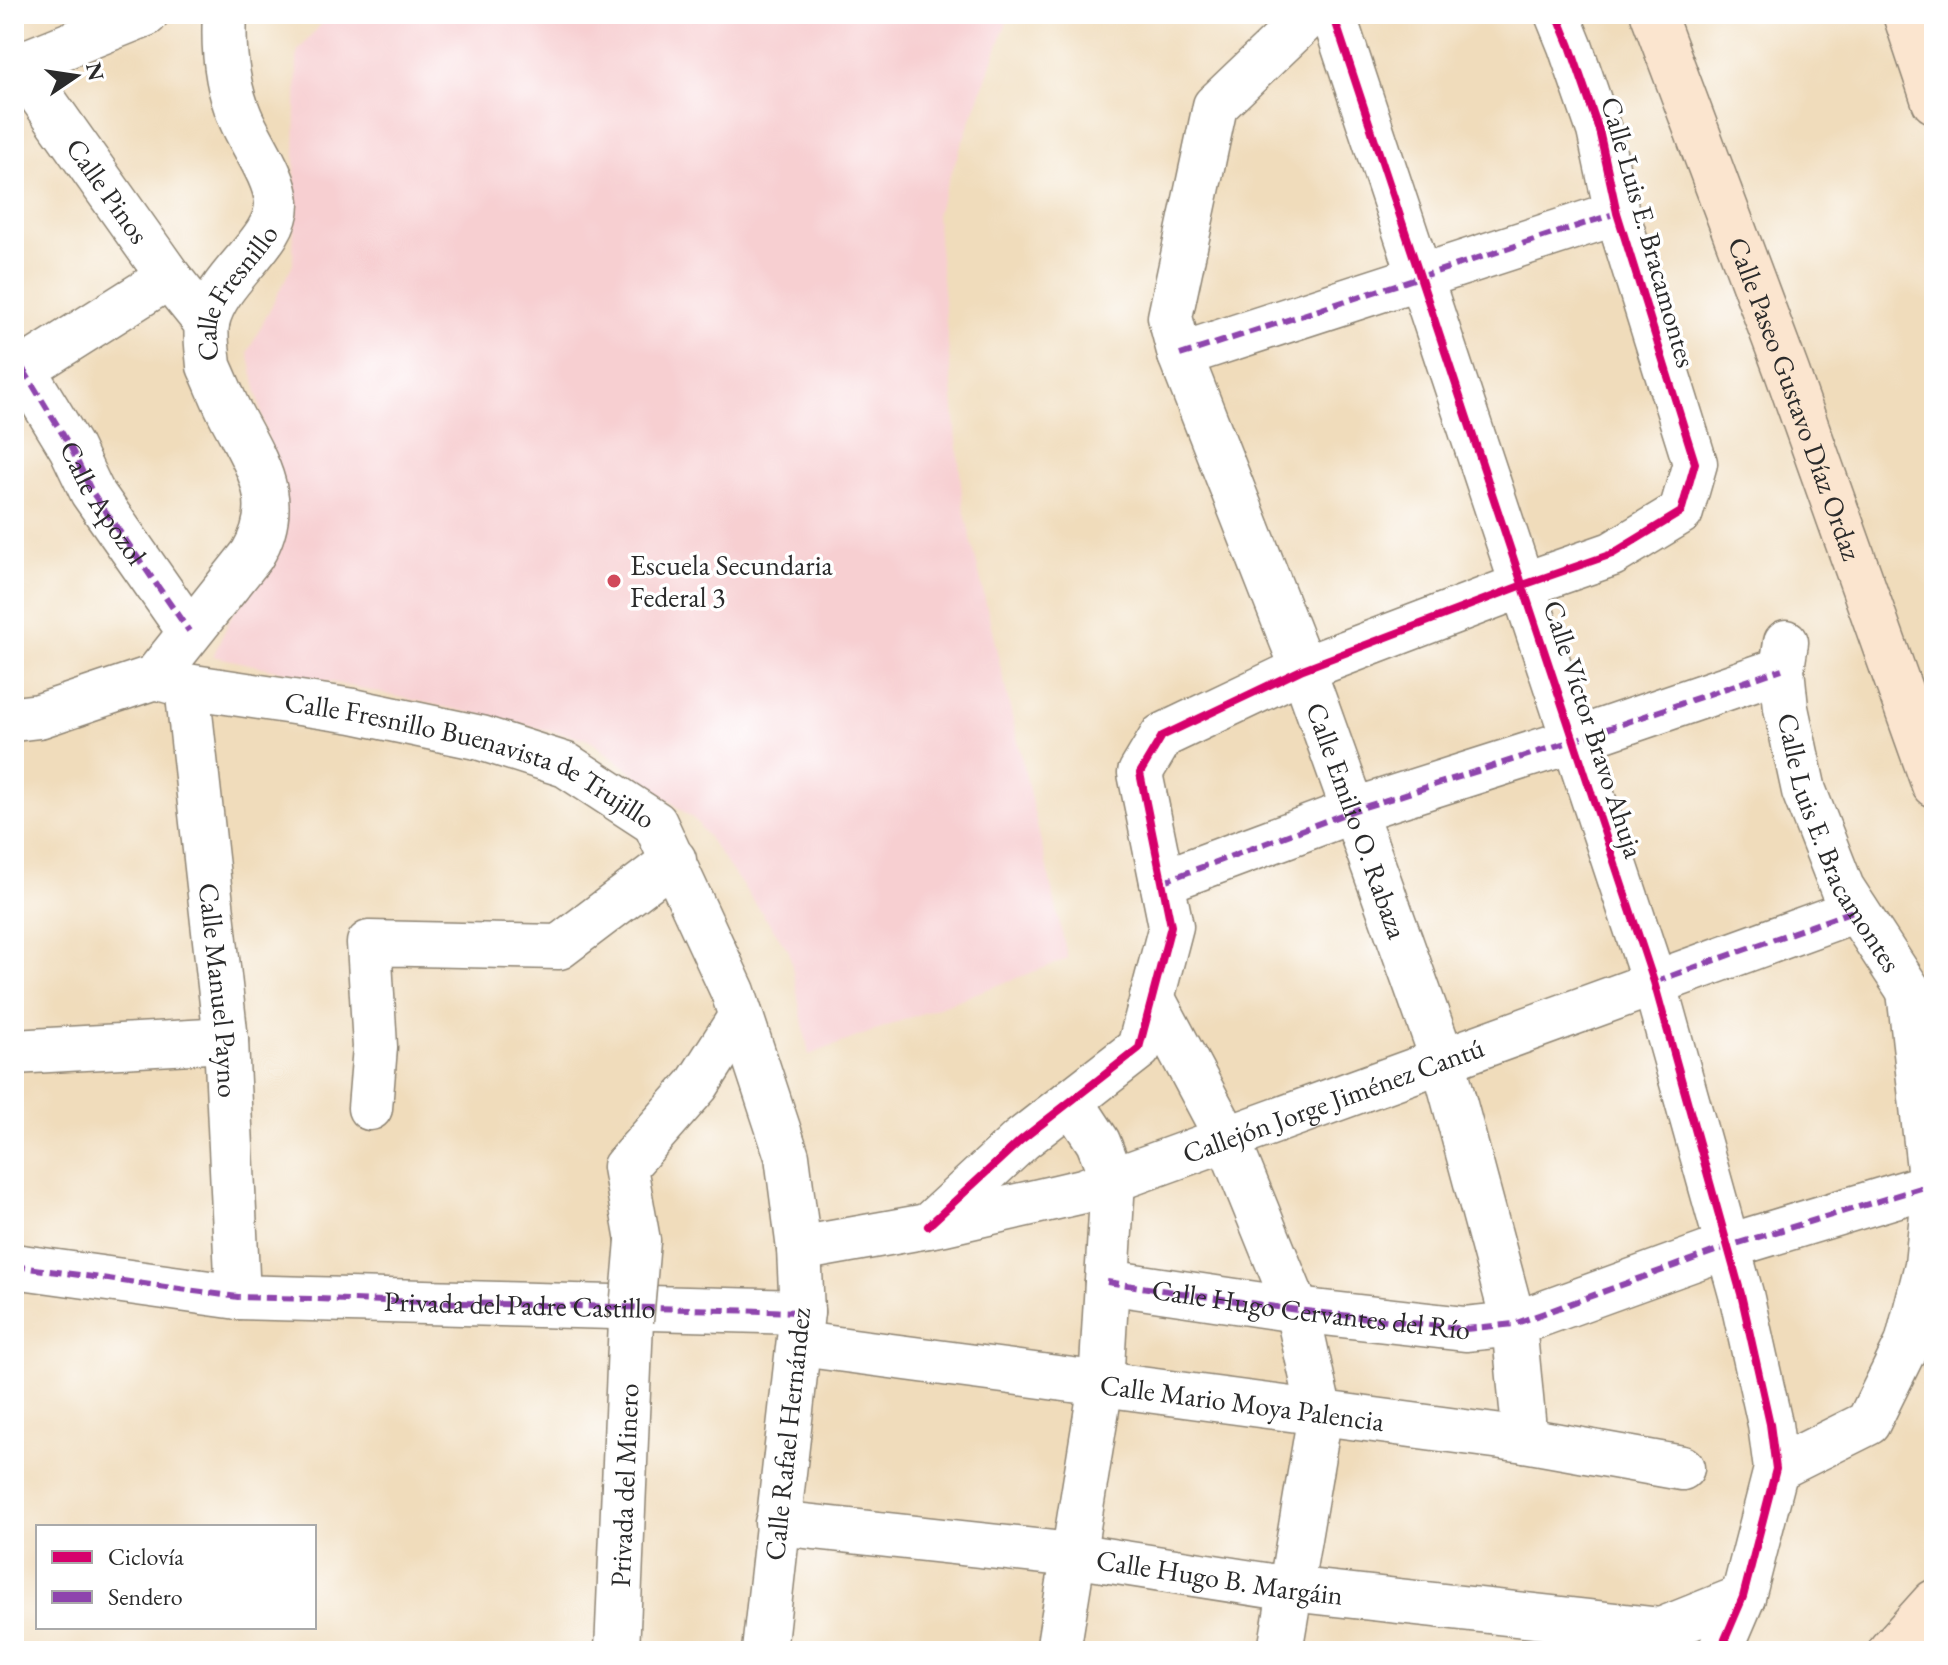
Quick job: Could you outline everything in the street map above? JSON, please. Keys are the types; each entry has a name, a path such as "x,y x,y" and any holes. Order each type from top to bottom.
{"main road":[{"name":"Calle Paseo Gustavo Díaz Ordaz","path":"1653,14 1781,357 1934,785"},
{"path":"1905,14 1934,101"},
{"path":"1890,1651 1934,1602"}],"street":[{"path":"16,66 146,14"},
{"name":"Calle Fresnillo","path":"171,681 189,631 252,555 262,539 268,518 263,480 209,366 207,324 223,285 263,239 274,219 277,202 273,185 236,104 226,67 223,14"},
{"name":"Calle Emilio O. Rabaza","path":"1311,14 1215,106 1170,317 1180,355 1303,669 1443,1060 1514,1324 1525,1440"},
{"name":"Calle Víctor Bravo Ahuja","path":"1333,14 1654,982 1729,1246 1770,1424 1776,1469"},
{"name":"Calle Luis E. Bracamontes","path":"1523,585 1612,554 1681,512 1695,463 1617,213 1599,130 1557,14"},
{"name":"Calle Pinos","path":"16,66 169,277 207,324"},
{"path":"1180,355 1617,213"},
{"path":"18,372 169,277"},
{"name":"Calle Apozol","path":"18,372 71,448 92,492 189,631"},
{"path":"928,1226 1021,1140 1139,1048 1171,926 1140,773 1162,736 1303,669 1523,585"},
{"name":"Calle Luis E. Bracamontes","path":"1575,740 1784,656 1786,708 1804,791 1842,888 1934,1029"},
{"name":"Calle Fresnillo Buenavista de Trujillo","path":"14,719 39,716 171,681 353,711 481,738 566,765 655,823 733,992 787,1156 797,1233"},
{"name":"Calle Manuel Payno","path":"171,681 226,1040 238,1297"},
{"path":"1162,882 1355,810 1575,740"},
{"path":"370,1108 375,1047 369,943 559,947 674,860"},
{"name":"Callejón Jorge Jiménez Cantú","path":"797,1233 928,1226 1083,1191 1856,910"},
{"path":"1720,1651 1743,1597 1776,1469 1868,1423 1907,1344 1927,1265 1933,1204 1909,991"},
{"path":"1152,997 1228,1140 1297,1310 1320,1414 1280,1651"},
{"name":"Privada del Minero","path":"617,1651 631,1321 638,1241 625,1167 697,1085 741,1016"},
{"path":"14,1052 226,1040"},
{"path":"1058,1651 1101,1384 1113,1180 1098,1142 1071,1101"},
{"name":"Calle Hugo Cervantes del Río","path":"1107,1282 1297,1310 1465,1329 1514,1324 1729,1246 1931,1185"},
{"name":"Calle Rafael Hernández","path":"764,1651 801,1328 797,1233"},
{"name":"Privada del Padre Castillo","path":"14,1266 238,1297 801,1328"},
{"name":"Calle Mario Moya Palencia","path":"801,1328 1101,1384 1525,1440 1682,1468"},
{"name":"Calle Hugo B. Margáin","path":"777,1523 1072,1555 1290,1589 1661,1630 1743,1597"}],"shaded area":[{"name":"Escuela Secundaria Federal 3","path":"330,14 1010,14 936,214 963,504 1068,959 809,1055 789,951 696,821 588,739 213,656 282,506 248,352 293,264 297,52"}],"marked path":[{"path":"1180,355 1617,213"},
{"path":"23,369 71,448 92,492 189,631"},
{"path":"1162,882 1355,810 1575,740 1782,669"},
{"path":"1654,982 1856,910"},
{"path":"1107,1282 1297,1310 1465,1329 1514,1324 1729,1246 1931,1185"},
{"path":"14,1266 238,1297 802,1312"}],"cycle path":[{"path":"1333,14 1654,982 1741,1294 1770,1424 1776,1469 1743,1597 1720,1651"},
{"path":"928,1226 1021,1140 1139,1048 1171,926 1140,773 1162,736 1303,669 1612,554 1681,512 1695,463 1617,213 1599,130 1557,14"}],"place":[{"name":"Escuela Secundaria Federal 3","path":"614,581"}]}
